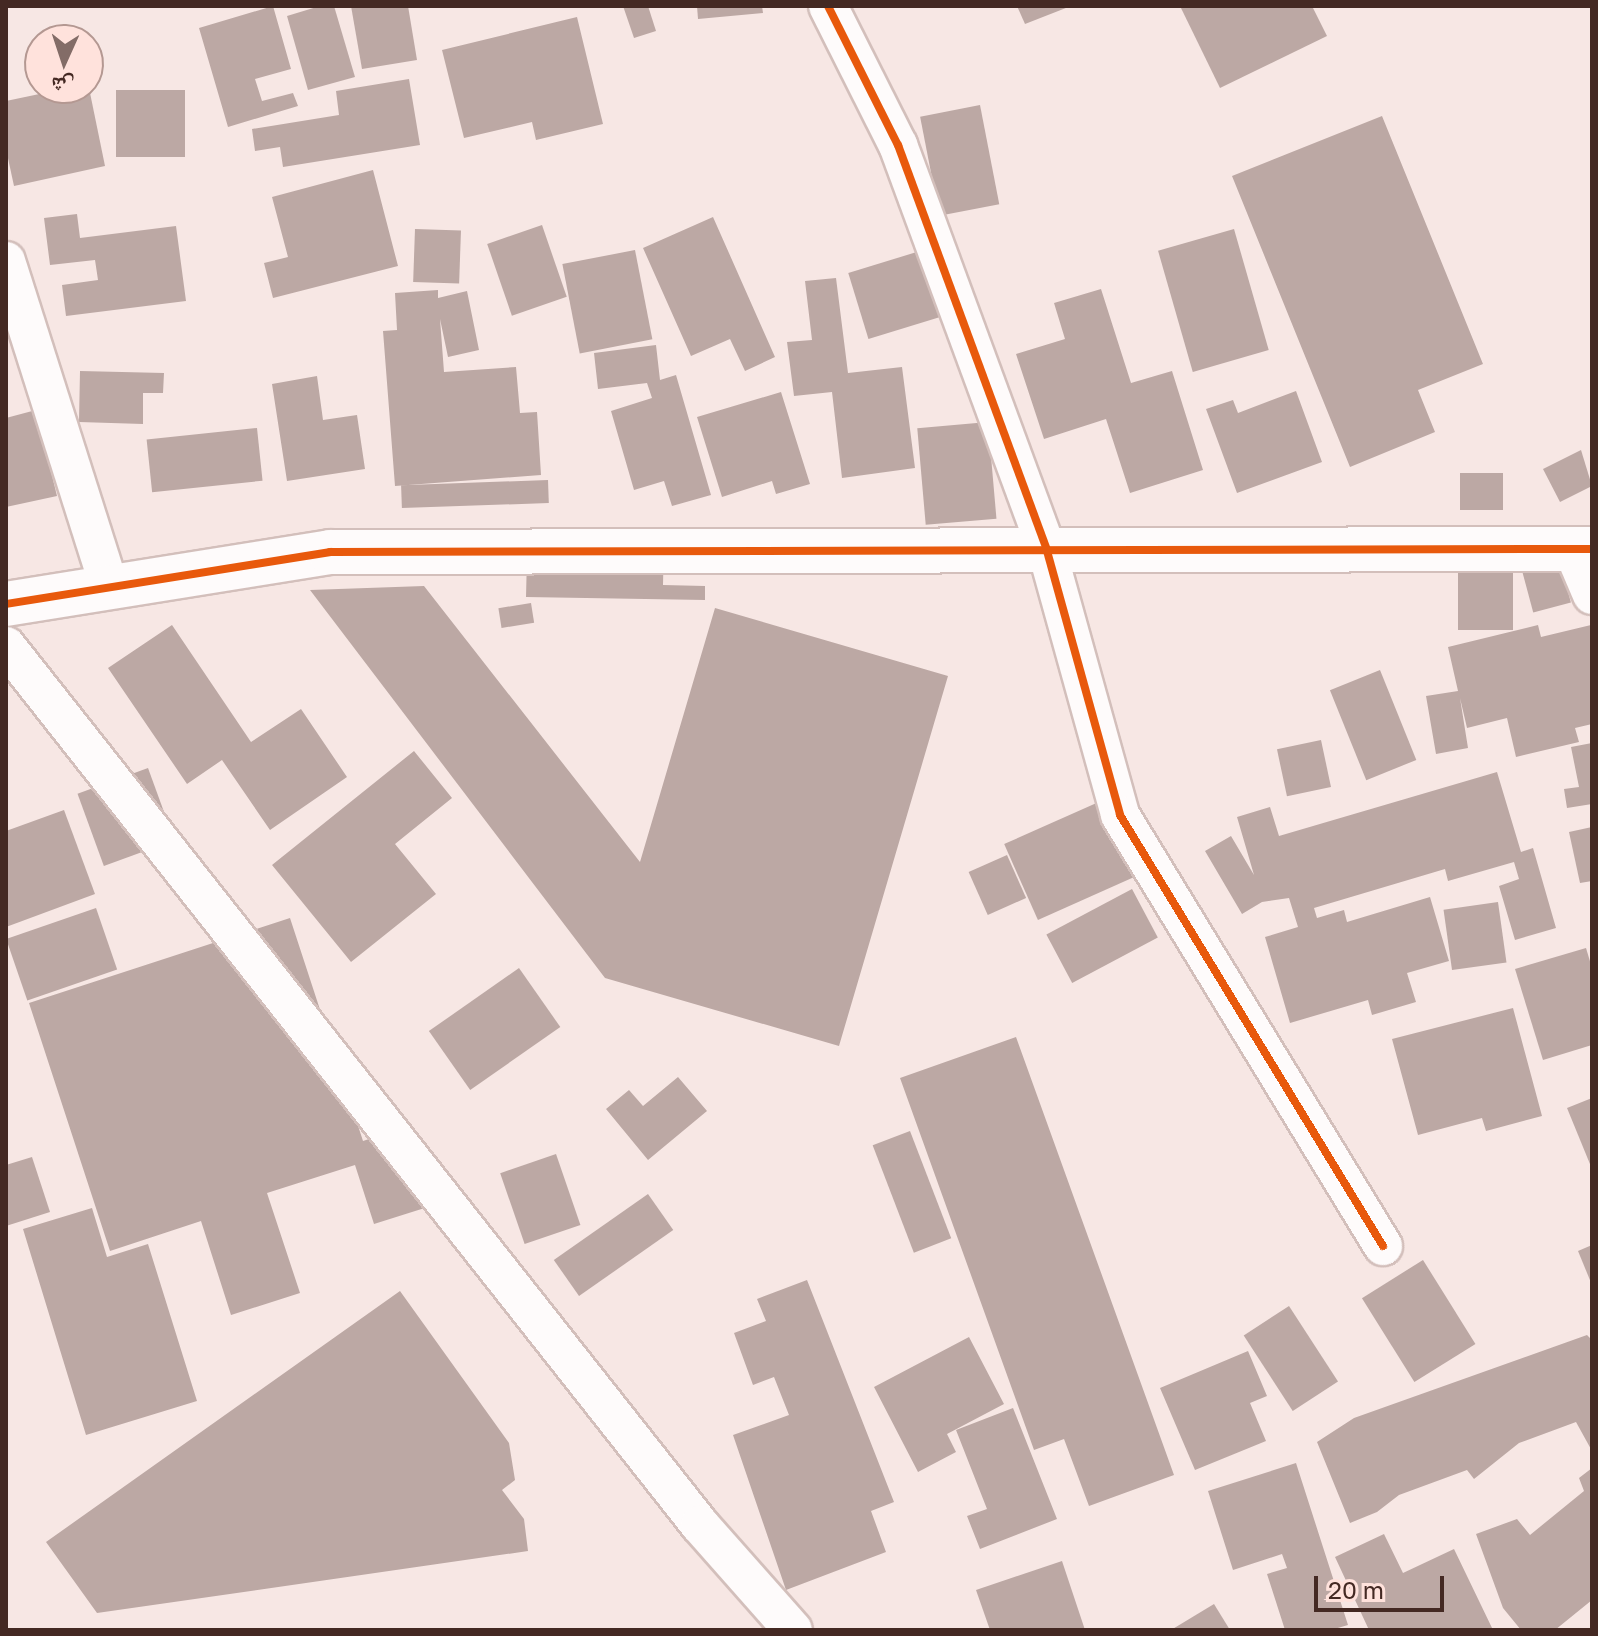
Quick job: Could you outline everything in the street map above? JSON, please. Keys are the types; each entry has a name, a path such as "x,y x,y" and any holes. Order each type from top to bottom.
{"street":[{"path":"828,6 898,145 1047,551 1120,815 1383,1246"},
{"path":"6,261 109,585"},
{"path":"6,604 109,585 330,552 1582,548 1592,595"},
{"path":"6,646 700,1525 793,1630"}],"building":[{"path":"273,6 291,69 255,79 262,101 293,93 298,106 228,127 199,28"},
{"path":"320,6 334,6 355,77 308,90 287,16"},
{"path":"351,6 408,6 417,60 362,69"},
{"path":"623,6 648,6 656,31 634,38"},
{"path":"697,6 762,6 763,13 698,19"},
{"path":"1017,6 1071,6 1025,24"},
{"path":"1180,6 1312,6 1327,36 1220,88"},
{"path":"577,17 603,124 536,140 532,122 464,138 442,50"},
{"path":"409,79 420,145 283,167 280,147 255,151 252,129 339,115 336,91"},
{"path":"116,90 185,90 185,157 116,157"},
{"path":"24,97 24,104 92,104 105,166 14,186 6,149 6,101"},
{"path":"980,105 999,204 939,216 920,117"},
{"path":"1382,116 1483,364 1418,390 1435,432 1350,467 1232,176"},
{"path":"373,170 398,266 273,298 264,263 288,257 272,197"},
{"path":"77,214 80,238 176,226 186,301 66,316 62,285 98,280 95,260 50,265 44,218"},
{"path":"713,217 775,357 745,371 730,339 691,356 643,248"},
{"path":"542,225 567,297 512,316 487,244"},
{"path":"415,229 461,231 459,284 413,282"},
{"path":"1234,229 1269,350 1193,372 1158,251"},
{"path":"635,250 652,339 580,353 562,264"},
{"path":"920,251 940,317 868,339 848,273"},
{"path":"836,278 848,373 902,367 915,468 842,478 832,392 794,396 787,342 812,340 805,281"},
{"path":"1101,289 1131,383 1172,371 1203,470 1130,493 1106,419 1044,439 1016,354 1065,339 1054,303"},
{"path":"438,290 438,298 467,291 479,350 448,357 440,319 444,372 516,367 520,413 537,412 541,475 395,486 383,331 397,330 395,293"},
{"path":"656,345 660,380 676,375 711,495 672,506 664,481 634,490 611,411 652,398 647,383 598,389 594,353"},
{"path":"80,371 164,373 163,393 143,393 143,424 79,422"},
{"path":"317,376 323,420 357,415 365,469 287,481 272,384"},
{"path":"1296,391 1322,462 1237,493 1206,409 1233,400 1238,413"},
{"path":"781,392 810,484 776,494 772,481 722,497 697,417"},
{"path":"36,410 57,496 6,507 6,418"},
{"path":"988,422 996,519 926,525 917,428"},
{"path":"257,428 263,481 152,492 147,440"},
{"path":"1581,450 1592,486 1560,502 1543,469"},
{"path":"1460,473 1503,473 1503,510 1460,510"},
{"path":"548,480 549,503 402,508 401,485"},
{"path":"664,537 663,585 705,586 705,600 526,597 527,556"},
{"path":"1559,558 1571,602 1533,613 1521,568"},
{"path":"1458,562 1513,562 1513,630 1458,630"},
{"path":"424,586 640,862 715,608 948,676 839,1046 605,978 310,590"},
{"path":"531,603 534,623 502,628 498,608"},
{"path":"172,625 251,742 301,709 347,777 270,830 222,760 187,784 108,668"},
{"path":"1538,625 1541,637 1591,625 1592,724 1575,728 1579,742 1516,757 1507,718 1467,728 1460,698 1468,748 1436,754 1426,696 1458,691 1448,647"},
{"path":"1380,670 1416,760 1366,780 1330,690"},
{"path":"1321,740 1331,787 1287,796 1277,749"},
{"path":"1592,743 1592,804 1567,808 1564,789 1579,787 1571,747"},
{"path":"414,751 452,798 395,844 436,894 351,962 272,865"},
{"path":"148,768 174,840 104,866 78,794"},
{"path":"1497,772 1521,852 1533,848 1556,928 1515,940 1499,886 1519,879 1514,862 1448,881 1445,869 1314,908 1317,918 1344,910 1347,922 1430,897 1449,961 1407,973 1416,1002 1372,1015 1368,1000 1290,1023 1265,937 1298,927 1289,898 1262,902 1242,914 1205,851 1231,836 1254,875 1237,817 1270,807 1279,836"},
{"path":"1101,801 1135,877 1038,920 1004,844"},
{"path":"64,810 95,894 6,927 6,831"},
{"path":"1592,827 1592,881 1580,883 1569,832"},
{"path":"1007,855 1026,898 988,915 969,872"},
{"path":"1132,889 1158,938 1072,983 1046,935"},
{"path":"1498,902 1506,962 1452,970 1444,910"},
{"path":"96,908 117,969 27,1000 6,939"},
{"path":"290,918 363,1141 405,1127 431,1206 374,1224 355,1165 267,1193 300,1293 231,1315 201,1221 110,1251 29,1003"},
{"path":"1586,948 1592,968 1592,1045 1543,1060 1515,969"},
{"path":"519,968 560,1027 470,1090 429,1031"},
{"path":"1513,1008 1542,1116 1486,1131 1482,1118 1418,1135 1392,1039"},
{"path":"1016,1037 1174,1475 1089,1506 1064,1439 1034,1450 900,1078"},
{"path":"678,1077 707,1111 648,1160 606,1109 629,1090 643,1106"},
{"path":"1592,1098 1592,1169 1567,1108"},
{"path":"910,1131 951,1238 914,1253 873,1145"},
{"path":"556,1154 580,1225 525,1244 500,1173"},
{"path":"32,1157 50,1212 6,1226 6,1165"},
{"path":"648,1194 673,1230 579,1296 554,1260"},
{"path":"92,1208 107,1257 148,1244 197,1401 86,1435 23,1229"},
{"path":"1592,1245 1592,1285 1578,1251"},
{"path":"1423,1260 1475,1344 1414,1382 1362,1298"},
{"path":"807,1280 894,1502 871,1511 886,1552 786,1590 733,1435 789,1415 774,1377 753,1385 734,1333 766,1321 757,1299"},
{"path":"400,1291 509,1443 515,1480 502,1490 524,1519 528,1551 97,1613 46,1542"},
{"path":"1289,1306 1338,1381 1293,1411 1244,1335"},
{"path":"1587,1335 1592,1340 1592,1451 1576,1422 1519,1443 1474,1479 1467,1470 1399,1495 1377,1512 1350,1523 1317,1442 1354,1418"},
{"path":"969,1337 1004,1404 947,1434 956,1452 918,1472 874,1387"},
{"path":"1248,1351 1267,1396 1250,1403 1266,1441 1195,1470 1160,1388"},
{"path":"1013,1408 1057,1519 980,1549 967,1516 987,1509 956,1430"},
{"path":"1296,1463 1348,1625 1331,1630 1285,1630 1267,1574 1287,1568 1282,1554 1233,1570 1208,1491"},
{"path":"1592,1468 1592,1600 1555,1630 1521,1630 1503,1608 1476,1534 1517,1519 1530,1535 1584,1491 1579,1478"},
{"path":"1384,1534 1403,1573 1454,1549 1493,1630 1369,1630 1335,1557"},
{"path":"1062,1561 1085,1630 990,1630 976,1590"},
{"path":"1214,1604 1230,1630 1171,1630"}],"cycle path":[{"path":"828,6 898,145 1047,551 1120,815 1383,1246"},
{"path":"6,604 330,552 1592,549"}]}
